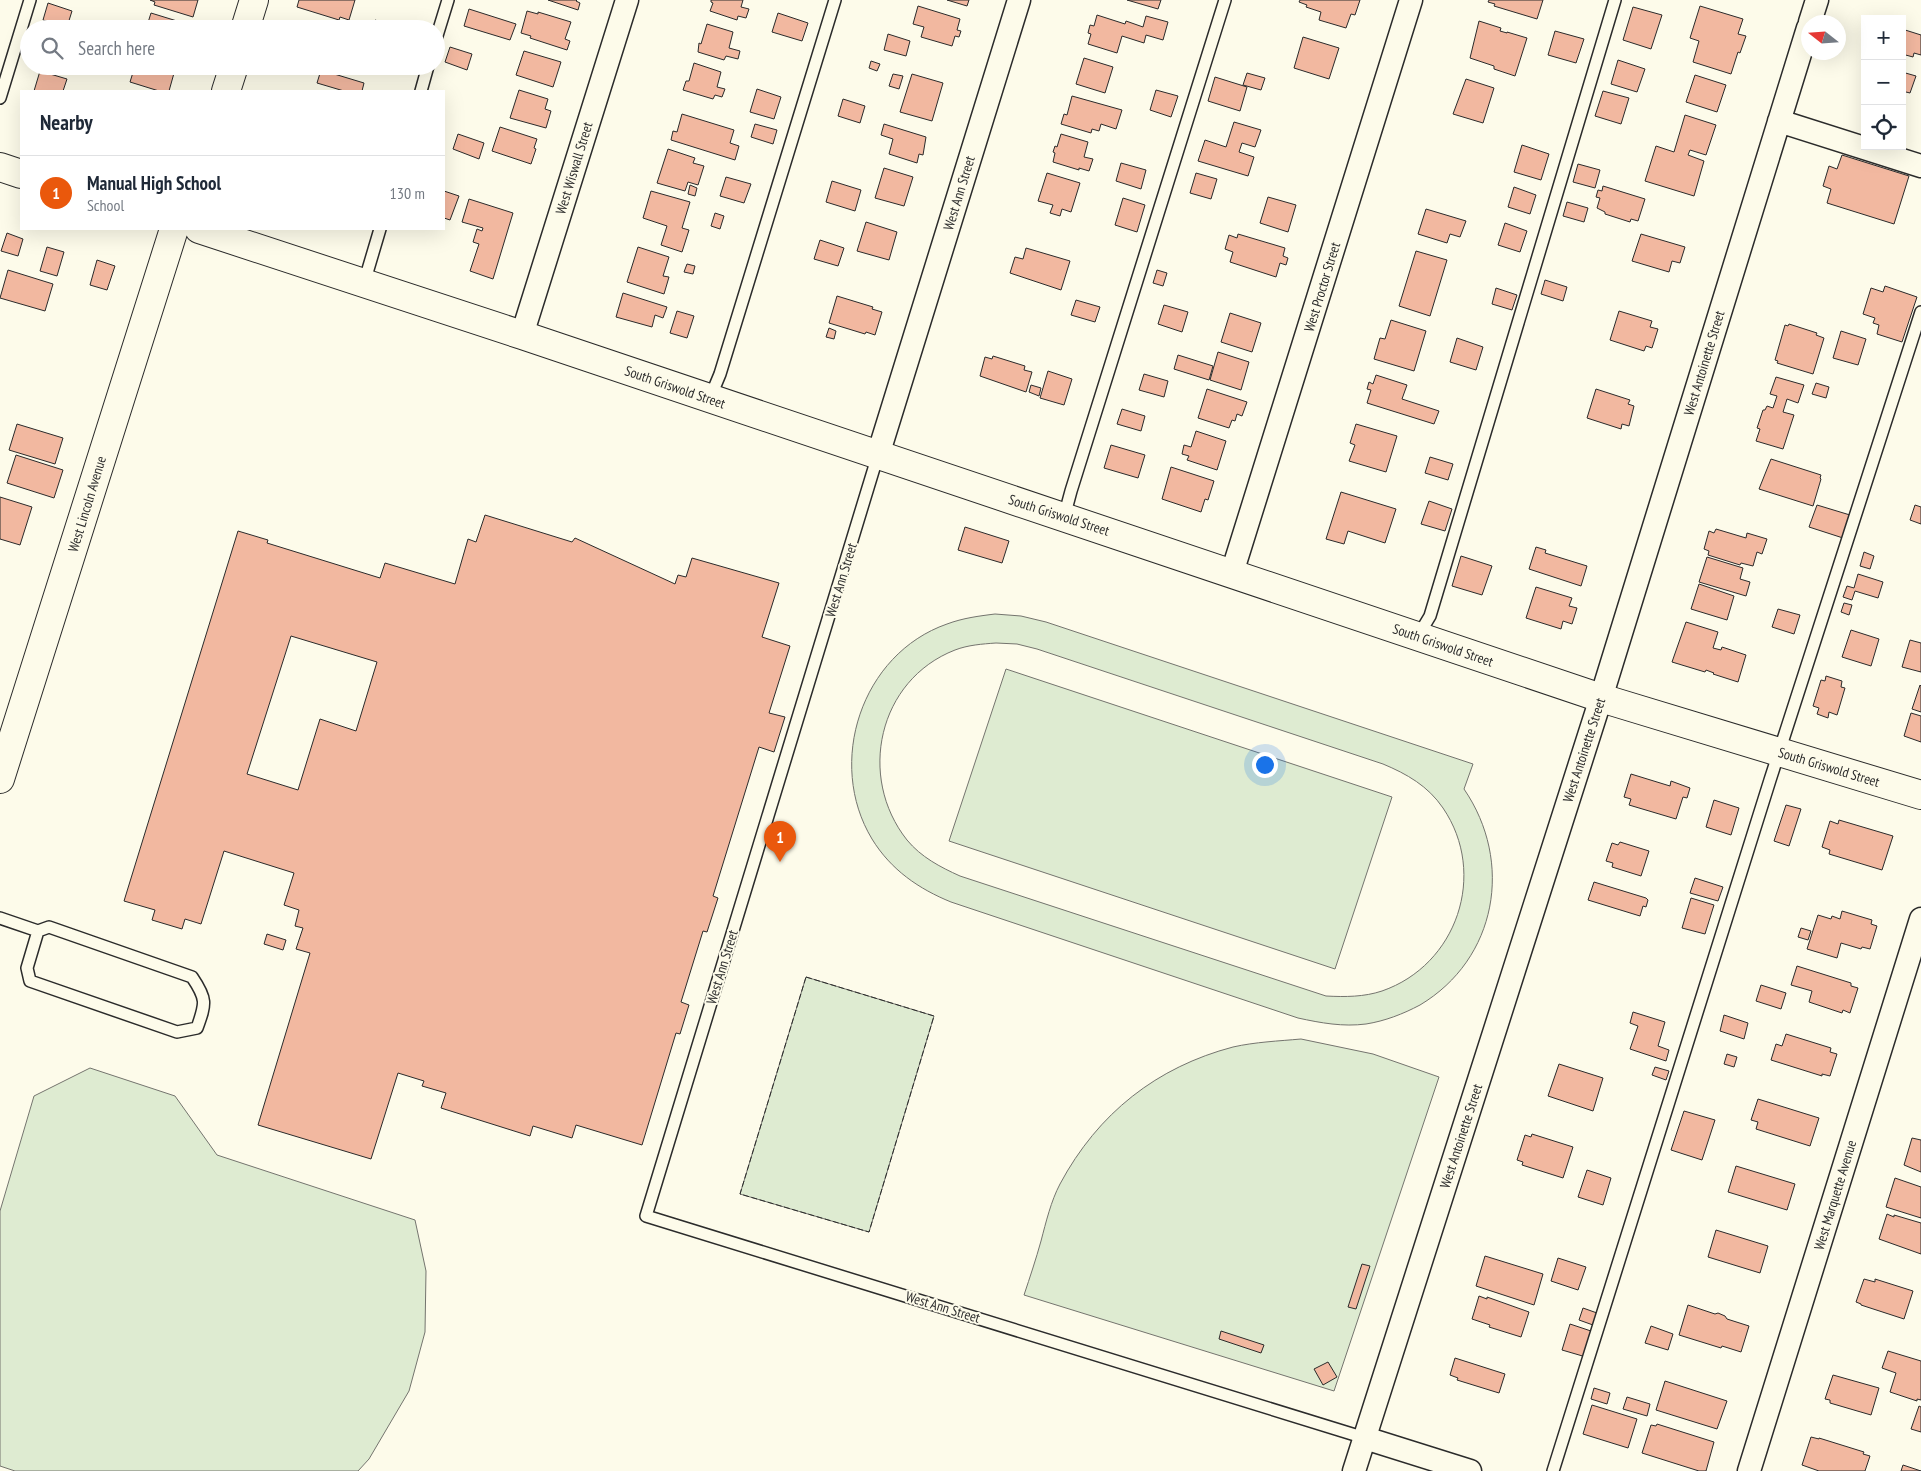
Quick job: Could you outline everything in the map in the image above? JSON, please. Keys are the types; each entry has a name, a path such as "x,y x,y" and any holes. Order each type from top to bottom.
{"street":[{"path":"248,20 254,0"},
{"name":"West Wiswall Street","path":"522,335 627,0"},
{"name":"West Ann Street","path":"878,455 1019,0"},
{"name":"West Proctor Street","path":"1232,573 1411,0"},
{"path":"1812,15 1817,0"},
{"name":"West Antoinette Street","path":"1354,1471 1601,698 1801,50"},
{"path":"226,90 231,75"},
{"path":"1779,121 1921,166"},
{"path":"0,167 20,174"},
{"name":"West Lincoln Avenue","path":"0,780 174,230"},
{"name":"South Griswold Street","path":"202,230 522,335 1601,698 1921,795"},
{"name":"West Marquette Avenue","path":"1750,1471 1921,919"},
{"path":"1364,1438 1470,1471"}],"lane":[{"path":"24,20 30,0"},
{"path":"442,20 448,0"},
{"path":"710,398 723,365 835,0"},
{"path":"1064,517 1225,0"},
{"path":"1418,636 1430,616 1615,0"},
{"path":"0,98 20,33"},
{"path":"421,90 425,75"},
{"path":"364,283 380,230"},
{"path":"1554,1471 1780,752 1921,312"},
{"name":"West Ann Street","path":"878,455 646,1216 1364,1438"},
{"path":"0,918 38,931 49,926 192,977 203,992 204,1008 197,1028 177,1032 30,981 27,968 38,931"}],"green space":[{"path":"995,614 1021,616 1046,622 1473,764 1464,789 1480,817 1489,847 1492,877 1490,907 1481,936 1466,962 1446,986 1420,1005 1400,1014 1366,1024 1340,1025 1324,1023 1298,1018 951,902 917,885 897,869 880,850 872,839 858,809 852,778 853,745 860,714 873,685 893,660 917,639 953,622","holes":["996,643 1017,644 1383,764 1416,781 1431,793 1443,808 1456,834 1463,861 1463,888 1458,914 1446,939 1430,961 1408,978 1382,991 1354,996 1326,996 960,876 938,865 912,846 892,815 883,788 880,760 883,733 893,707 908,683 929,664 955,650 970,646"]},
{"path":"1006,669 1392,797 1335,969 949,841"},
{"path":"806,977 934,1016 869,1232 740,1194"},
{"path":"1301,1039 1373,1054 1439,1077 1334,1391 1024,1295 1049,1212 1060,1184 1092,1135 1111,1115 1132,1096 1155,1080 1205,1056 1241,1045"},
{"path":"90,1068 175,1096 217,1155 415,1220 426,1271 425,1332 409,1391 369,1459 358,1471 15,1471 0,1466 0,1211 34,1096"}],"building":[{"path":"150,0 198,0 193,17 154,5 155,2"},
{"path":"299,0 355,0 349,20 340,17 339,20 297,7"},
{"path":"548,0 577,0 580,3 578,10"},
{"path":"711,0 743,0 741,7 749,9 746,18 738,16 737,20 710,11 713,3"},
{"path":"947,0 969,0 967,6"},
{"path":"1127,0 1161,0 1158,9"},
{"path":"1300,0 1360,0 1355,15 1351,14 1346,28 1319,20 1321,12 1306,7 1307,5 1299,2"},
{"path":"1489,0 1543,0 1537,19 1494,6 1495,4 1488,2"},
{"path":"48,3 72,11 69,20 43,20"},
{"path":"918,6 960,19 957,30 961,31 959,37 955,36 952,46 921,37 924,27 913,24"},
{"path":"1700,6 1743,19 1738,34 1746,36 1740,53 1738,52 1731,74 1693,62 1699,41 1690,38"},
{"path":"1633,7 1662,15 1651,49 1623,40"},
{"path":"469,9 516,24 510,40 464,26"},
{"path":"527,11 538,14 538,12 571,22 565,39 570,41 567,50 530,38 531,36 521,33"},
{"path":"151,13 174,20 149,20"},
{"path":"778,13 808,23 802,41 772,32"},
{"path":"1097,15 1125,24 1126,21 1143,27 1146,16 1168,22 1163,40 1146,35 1144,43 1122,36 1117,53 1088,44 1091,34 1088,33 1090,25 1094,26"},
{"path":"1479,21 1501,28 1500,31 1527,38 1515,76 1470,58"},
{"path":"707,24 733,32 729,48 740,51 738,59 726,56 724,60 698,52 699,43 701,44"},
{"path":"1906,30 1921,35 1921,55 1914,53 1913,57 1906,55"},
{"path":"1555,31 1584,39 1576,63 1548,55"},
{"path":"888,34 910,41 906,56 884,50"},
{"path":"1303,37 1339,48 1329,79 1294,68"},
{"path":"450,47 472,54 467,70 445,62"},
{"path":"524,51 561,62 553,87 516,75"},
{"path":"1084,58 1113,67 1105,93 1076,84"},
{"path":"1618,60 1645,69 1637,92 1611,84"},
{"path":"871,61 880,64 877,71 869,68"},
{"path":"694,63 721,72 717,87 725,89 722,97 715,95 713,99 683,90 686,81 689,81"},
{"path":"1247,73 1265,78 1261,90 1243,85"},
{"path":"1906,73 1916,76 1910,93 1906,92"},
{"path":"893,74 903,76 899,89 889,86"},
{"path":"912,74 943,83 932,121 900,112"},
{"path":"39,75 54,75 67,79 63,90 34,90"},
{"path":"132,75 173,75 169,90 156,90 130,82"},
{"path":"319,75 338,75 364,83 362,90 341,90 317,83"},
{"path":"1695,75 1726,85 1717,112 1686,102"},
{"path":"1215,77 1247,87 1240,111 1208,101"},
{"path":"1466,79 1494,88 1483,123 1453,114"},
{"path":"757,89 781,97 774,119 750,112"},
{"path":"519,90 548,99 545,109 551,111 546,128 510,118"},
{"path":"1156,90 1178,96 1171,117 1150,110"},
{"path":"1603,91 1629,98 1621,124 1595,116"},
{"path":"1072,96 1122,110 1116,129 1101,124 1099,131 1092,129 1091,133 1061,124 1064,114 1067,115"},
{"path":"843,99 865,106 860,123 838,116"},
{"path":"682,114 734,130 730,143 739,146 735,160 671,140 673,131 677,132"},
{"path":"1685,115 1716,125 1706,155 1690,150 1688,155 1704,161 1694,196 1645,181 1656,146 1674,152"},
{"path":"1234,122 1261,130 1255,147 1242,143 1239,152 1254,157 1248,176 1198,161 1205,140 1226,147"},
{"path":"755,124 777,130 773,144 751,137"},
{"path":"884,124 926,137 923,155 919,154 917,163 889,154 893,139 881,135"},
{"path":"500,127 537,139 531,164 492,151"},
{"path":"458,134 484,143 479,159 453,149"},
{"path":"1061,134 1088,142 1084,157 1093,159 1089,171 1053,162 1055,153 1053,152 1055,146 1057,147"},
{"path":"1522,145 1549,154 1541,180 1514,172"},
{"path":"668,149 695,158 693,163 704,166 698,185 688,182 685,191 657,183"},
{"path":"1842,155 1909,176 1894,224 1827,203 1831,189 1823,186 1829,166 1837,169"},
{"path":"1121,163 1146,170 1141,189 1116,181"},
{"path":"1578,164 1600,170 1595,188 1573,182"},
{"path":"884,168 913,177 904,206 875,198"},
{"path":"1047,173 1080,183 1071,212 1062,209 1060,216 1050,213 1053,205 1038,201"},
{"path":"1196,173 1217,179 1211,199 1190,193"},
{"path":"726,177 751,184 744,203 720,196"},
{"path":"832,181 861,190 855,211 826,202"},
{"path":"690,185 697,188 695,196 688,194"},
{"path":"1603,186 1645,199 1638,221 1631,219 1630,222 1605,214 1605,212 1597,208 1600,198 1596,197 1598,190 1602,191"},
{"path":"1514,187 1536,195 1530,214 1508,207"},
{"path":"445,191 459,196 450,220 445,218"},
{"path":"651,191 690,202 682,228 689,230 682,252 661,245 667,226 643,218"},
{"path":"1268,197 1296,205 1288,232 1260,223"},
{"path":"1123,198 1145,205 1137,232 1115,225"},
{"path":"469,199 513,213 493,279 470,271 479,244 473,242 477,229 482,231 483,228 462,222"},
{"path":"1567,202 1588,208 1584,222 1563,216"},
{"path":"1426,209 1466,221 1460,237 1450,234 1447,243 1418,234"},
{"path":"715,213 724,216 720,229 711,226"},
{"path":"866,222 897,232 889,260 857,251"},
{"path":"1505,223 1527,231 1520,252 1498,245"},
{"path":"7,233 23,239 18,256 1,251"},
{"path":"1238,234 1285,248 1283,256 1288,258 1286,265 1280,263 1276,277 1230,262 1233,252 1225,249 1229,235 1237,238"},
{"path":"1641,234 1685,247 1680,263 1672,261 1669,272 1632,261"},
{"path":"820,240 844,248 838,266 814,259"},
{"path":"47,247 64,252 57,276 40,271"},
{"path":"638,247 669,257 663,276 669,277 664,294 627,282"},
{"path":"1026,248 1070,261 1061,290 1010,273 1015,257 1023,259"},
{"path":"1416,251 1447,260 1430,316 1399,306"},
{"path":"97,260 115,266 107,290 90,285"},
{"path":"687,264 695,266 693,274 684,272"},
{"path":"8,270 53,284 45,311 0,298"},
{"path":"1157,270 1167,273 1163,286 1153,283"},
{"path":"1545,280 1567,287 1563,301 1541,294"},
{"path":"1885,286 1917,297 1902,342 1877,334 1879,325 1873,323 1875,318 1863,314 1871,288 1883,292"},
{"path":"1496,288 1517,295 1512,310 1492,304"},
{"path":"623,293 667,307 663,318 655,315 652,327 616,317"},
{"path":"837,296 873,307 872,309 882,312 875,335 866,332 865,334 829,323"},
{"path":"1076,300 1100,307 1095,322 1071,315"},
{"path":"1164,305 1188,312 1182,332 1158,324"},
{"path":"677,311 694,316 687,338 670,333"},
{"path":"1619,311 1652,321 1650,327 1658,329 1652,348 1646,346 1644,351 1610,340"},
{"path":"1230,313 1261,323 1252,352 1221,342"},
{"path":"1391,320 1426,331 1414,371 1374,359 1380,338 1385,339"},
{"path":"1789,324 1817,333 1816,335 1824,338 1813,374 1777,363 1778,361 1775,360 1785,325 1788,326"},
{"path":"829,328 836,331 834,339 826,337"},
{"path":"1841,331 1866,339 1858,365 1833,358"},
{"path":"1457,338 1483,347 1476,370 1450,362"},
{"path":"1218,352 1249,362 1241,390 1210,380"},
{"path":"1178,355 1213,366 1209,380 1174,369"},
{"path":"993,356 1025,366 1024,370 1032,372 1026,392 980,376 985,357 992,359"},
{"path":"1048,371 1072,379 1064,405 1040,398"},
{"path":"1144,374 1168,381 1164,397 1139,390"},
{"path":"1376,375 1407,385 1402,399 1439,411 1434,424 1367,403 1371,390 1367,389 1369,382 1373,384"},
{"path":"1776,377 1804,385 1798,403 1787,399 1783,412 1794,415 1783,449 1756,441 1760,429 1757,428 1763,410 1767,406 1773,408 1777,396 1770,394"},
{"path":"1816,383 1829,387 1826,398 1812,394"},
{"path":"1031,385 1041,388 1039,396 1029,392"},
{"path":"1207,389 1247,402 1242,416 1237,414 1235,421 1232,420 1229,428 1198,418"},
{"path":"1596,389 1630,400 1628,404 1634,406 1629,426 1622,424 1621,429 1587,418"},
{"path":"1122,409 1145,416 1141,431 1117,424"},
{"path":"17,424 63,438 55,464 9,450"},
{"path":"1356,424 1397,436 1386,472 1349,461 1355,445 1350,443"},
{"path":"1196,431 1226,441 1217,470 1187,460 1189,456 1182,454 1184,445 1191,447"},
{"path":"1111,445 1145,455 1138,478 1104,468"},
{"path":"16,455 63,470 54,498 7,483"},
{"path":"1430,457 1453,464 1448,480 1425,473"},
{"path":"1771,459 1821,475 1813,506 1759,489"},
{"path":"1171,467 1214,481 1208,500 1205,499 1201,512 1162,499"},
{"path":"1341,492 1396,509 1385,543 1348,531 1344,544 1326,539"},
{"path":"0,497 32,507 20,545 0,539"},
{"path":"1429,501 1452,509 1445,531 1421,524"},
{"path":"1817,505 1850,515 1843,538 1809,527"},
{"path":"1915,505 1921,507 1921,524 1910,520"},
{"path":"485,515 572,542 575,538 675,584 678,575 686,577 692,558 779,583 762,637 790,646 769,713 785,717 774,752 759,747 713,896 718,898 707,932 703,931 681,1002 689,1005 680,1034 676,1033 642,1145 576,1125 572,1138 533,1126 530,1136 441,1108 446,1093 422,1086 424,1081 398,1073 371,1159 258,1125 310,953 296,949 303,928 295,926 299,910 284,905 294,873 224,851 201,924 185,919 182,929 152,920 155,910 124,901 238,531 268,540 267,543 380,578 385,563 455,584 468,539 476,542","holes":["291,636 377,662 356,731 320,719 298,790 247,774"]},
{"path":"965,527 1009,541 1002,563 958,550"},
{"path":"1716,529 1746,538 1747,533 1767,539 1762,554 1757,552 1753,566 1741,563 1740,565 1708,555 1709,551 1704,549 1709,531 1714,533"},
{"path":"1536,547 1546,550 1545,553 1587,566 1581,586 1529,569"},
{"path":"1864,552 1874,556 1870,569 1860,566"},
{"path":"1461,556 1492,566 1482,595 1452,586"},
{"path":"1707,557 1743,568 1740,579 1750,582 1746,596 1699,582"},
{"path":"1858,574 1883,582 1878,598 1855,591 1852,600 1843,597 1847,586 1854,588"},
{"path":"1699,584 1734,596 1727,620 1691,609"},
{"path":"1536,587 1572,598 1569,606 1577,608 1572,624 1563,621 1561,629 1526,618"},
{"path":"1844,603 1852,605 1849,615 1841,612"},
{"path":"1778,609 1800,615 1794,634 1772,627"},
{"path":"1686,622 1718,632 1713,648 1721,650 1722,647 1746,655 1738,682 1706,670 1705,672 1672,662"},
{"path":"1851,630 1879,639 1871,666 1842,657"},
{"path":"1910,640 1921,643 1921,672 1902,667"},
{"path":"1826,676 1842,681 1841,687 1845,688 1837,715 1829,712 1828,718 1817,714 1819,708 1813,706 1821,680 1825,681"},
{"path":"1921,686 1921,712 1912,709"},
{"path":"1911,713 1921,716 1921,742 1904,736"},
{"path":"1631,774 1670,786 1671,781 1690,788 1687,798 1683,797 1676,819 1629,805 1631,799 1624,797"},
{"path":"1714,800 1739,808 1731,835 1706,827"},
{"path":"1786,805 1801,809 1789,846 1774,841"},
{"path":"1839,820 1893,836 1882,870 1829,854 1830,850 1822,847 1830,821 1838,824"},
{"path":"1620,842 1649,851 1641,876 1612,867 1613,863 1606,861 1612,843 1618,845"},
{"path":"1695,878 1723,887 1718,901 1690,893"},
{"path":"1594,882 1646,898 1648,900 1646,907 1643,906 1640,916 1588,900"},
{"path":"1691,898 1714,905 1705,934 1682,928"},
{"path":"1842,911 1872,920 1871,924 1877,926 1870,949 1862,947 1861,949 1841,943 1837,958 1807,949 1818,915 1831,919 1832,916 1840,919"},
{"path":"1801,928 1811,931 1808,940 1798,937"},
{"path":"267,934 286,940 283,950 264,944"},
{"path":"1797,966 1851,983 1851,986 1858,988 1850,1013 1843,1010 1842,1013 1809,1002 1812,991 1791,985"},
{"path":"1761,985 1786,993 1781,1009 1756,1001"},
{"path":"1633,1012 1665,1022 1658,1046 1669,1050 1666,1061 1630,1049 1638,1026 1630,1023"},
{"path":"1724,1015 1748,1023 1744,1039 1720,1031"},
{"path":"1786,1034 1831,1048 1830,1052 1837,1054 1830,1076 1822,1074 1822,1076 1771,1060 1776,1044 1782,1046"},
{"path":"1727,1054 1737,1057 1734,1067 1724,1064"},
{"path":"1559,1064 1603,1078 1593,1111 1548,1096"},
{"path":"1655,1067 1669,1071 1666,1080 1652,1075"},
{"path":"1758,1099 1819,1118 1810,1146 1756,1129 1758,1122 1751,1120"},
{"path":"1684,1111 1715,1120 1702,1160 1671,1150"},
{"path":"1532,1134 1573,1147 1563,1178 1522,1165 1523,1162 1517,1160 1525,1135 1531,1137"},
{"path":"1912,1138 1921,1140 1921,1172 1904,1165"},
{"path":"1736,1166 1795,1184 1787,1210 1728,1192"},
{"path":"1587,1170 1611,1178 1603,1205 1578,1197"},
{"path":"1895,1178 1921,1187 1921,1218 1886,1207"},
{"path":"1887,1214 1921,1223 1921,1254 1879,1239"},
{"path":"1716,1230 1768,1246 1760,1273 1708,1257"},
{"path":"1485,1256 1543,1274 1534,1305 1476,1286"},
{"path":"1558,1258 1586,1267 1578,1290 1551,1281"},
{"path":"1362,1264 1370,1266 1356,1309 1348,1307"},
{"path":"1864,1279 1875,1282 1875,1279 1913,1291 1904,1319 1856,1302"},
{"path":"1479,1296 1529,1312 1521,1337 1489,1327 1490,1325 1472,1319"},
{"path":"1688,1305 1715,1314 1718,1313 1727,1319 1749,1326 1741,1352 1679,1335"},
{"path":"1583,1308 1597,1313 1593,1325 1579,1320"},
{"path":"1570,1324 1594,1332 1586,1357 1562,1350"},
{"path":"1651,1326 1673,1334 1668,1350 1645,1343"},
{"path":"1221,1331 1264,1345 1261,1353 1219,1339"},
{"path":"1888,1351 1921,1361 1921,1400 1917,1399 1917,1401 1890,1392 1896,1373 1882,1368"},
{"path":"1455,1358 1505,1374 1499,1393 1457,1380 1458,1378 1450,1375"},
{"path":"1328,1362 1337,1377 1323,1385 1314,1369"},
{"path":"1833,1375 1879,1388 1871,1415 1830,1403 1830,1400 1825,1399"},
{"path":"1665,1381 1727,1401 1717,1429 1656,1410"},
{"path":"1594,1388 1610,1393 1607,1404 1591,1399"},
{"path":"1627,1397 1650,1404 1647,1416 1623,1409"},
{"path":"1592,1405 1637,1419 1628,1448 1583,1434"},
{"path":"1919,1406 1921,1407 1921,1432 1911,1429"},
{"path":"1657,1424 1714,1442 1706,1471 1699,1471 1642,1453 1651,1425 1656,1426"},
{"path":"1811,1437 1864,1452 1863,1454 1870,1456 1865,1471 1819,1471 1802,1465"},
{"path":"1903,1465 1921,1471 1901,1471"}],"fence":[{"path":"806,977 934,1016 869,1232 740,1194 806,977"}],"place":[{"name":"Manual High School","path":"780,862"}]}
